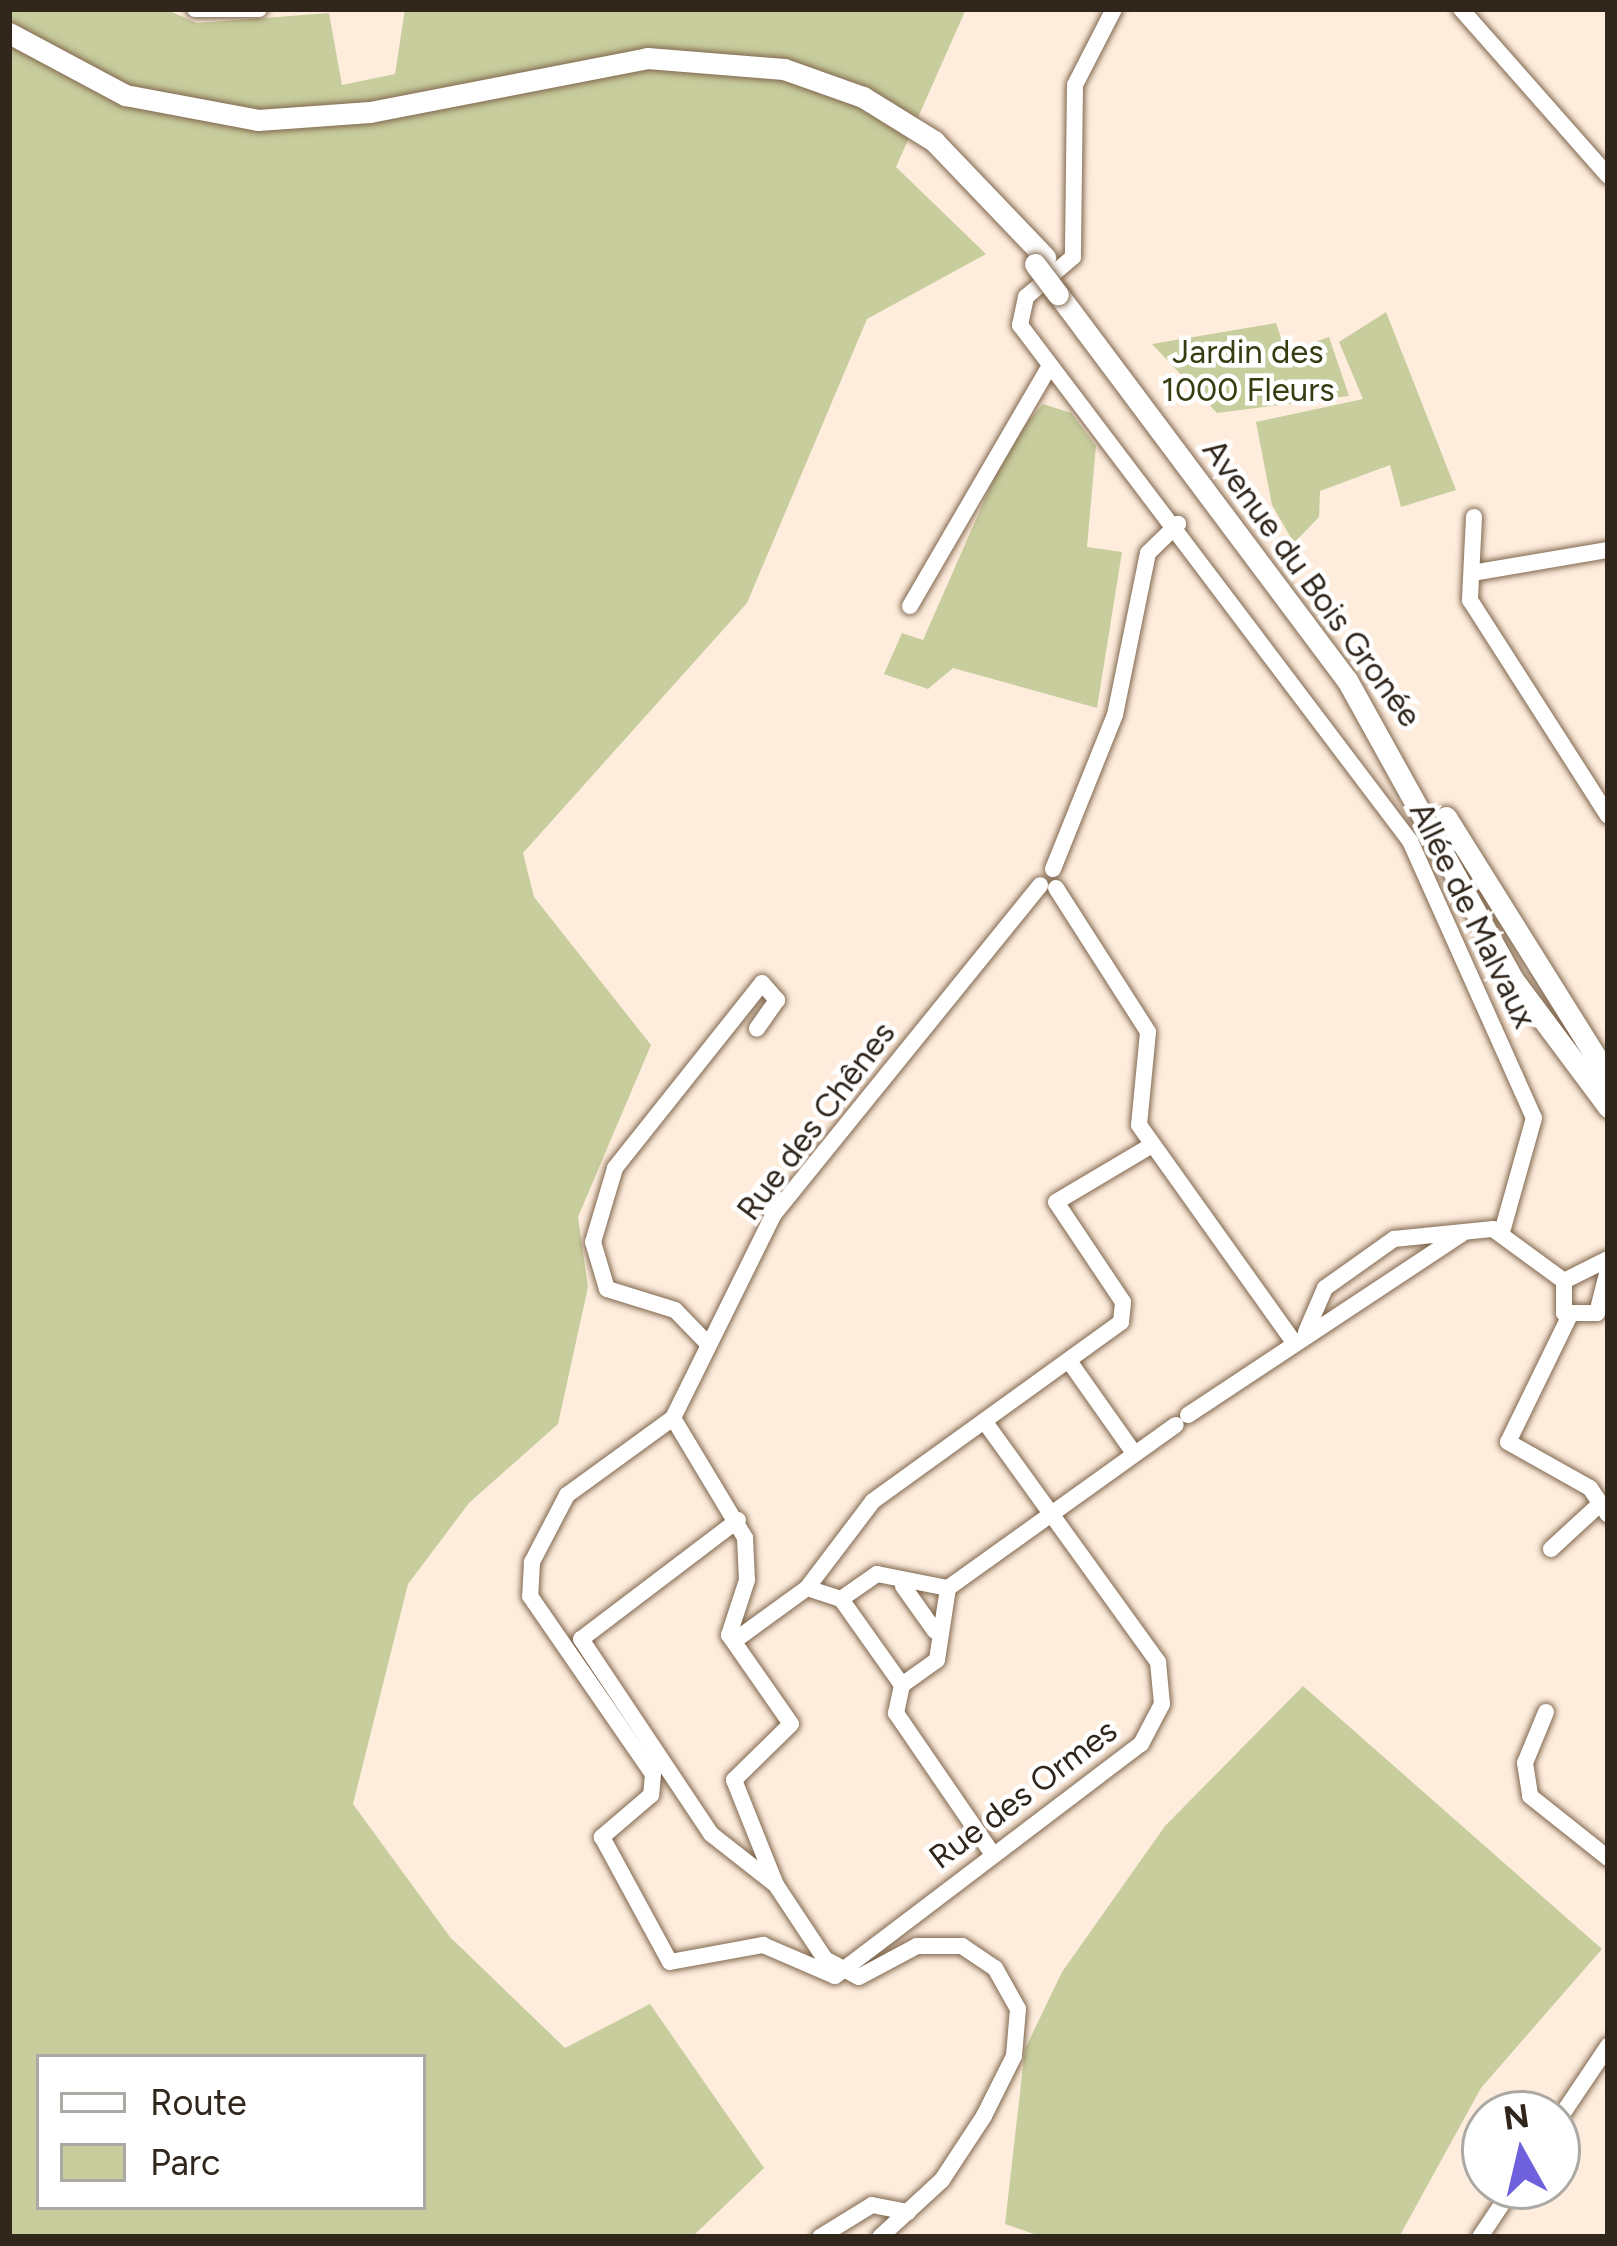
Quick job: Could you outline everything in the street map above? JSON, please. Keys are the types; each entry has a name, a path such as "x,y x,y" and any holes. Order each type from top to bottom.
{"main road":[{"name":"Avenue du Bois Gronée","path":"9,33 124,94 258,120 370,112 647,58 784,69 922,133 1040,261 1355,672 1535,970 1608,1076"},
{"name":"Avenue du Bois Gronée","path":"9,47 140,112 267,132 360,125 622,72 758,75 904,135 1040,261"},
{"name":"Avenue du Bois Gronée","path":"1062,290 1347,680 1512,978 1608,1107"},
{"path":"1535,970 1608,1056"}],"street":[{"path":"198,10 260,9"},
{"name":"Allée de Malvaux","path":"1114,9 1075,85 1073,257 1018,310 1047,371 1178,524 1388,804 1446,916 1534,1118 1502,1232"},
{"path":"1461,9 1606,171"},
{"path":"910,606 1047,371"},
{"path":"1474,517 1472,605 1606,810"},
{"name":"Rue des Chênes","path":"673,1418 774,1214 1048,886 1114,715 1148,553 1178,524"},
{"path":"1472,573 1608,550"},
{"path":"1048,886 1148,1032 1138,1115 1152,1145 1299,1336"},
{"path":"708,1343 675,1310 608,1289 593,1242 615,1168 762,983 777,1000 757,1029"},
{"path":"734,1641 811,1582 873,1501 1069,1360 1125,1312 1056,1202 1152,1145"},
{"path":"1299,1336 1325,1288 1394,1239 1502,1232 1564,1281"},
{"path":"992,1853 896,1713 902,1684 937,1660 935,1631 948,1588 1299,1336 1359,1312 1461,1234"},
{"path":"1564,1281 1608,1259"},
{"path":"1568,1317 1602,1317 1605,1279 1583,1274"},
{"path":"1564,1281 1558,1303 1568,1317"},
{"path":"1550,1549 1603,1501 1508,1442 1568,1317"},
{"path":"1069,1360 1134,1454"},
{"path":"843,1972 810,1973 751,1945 676,1966 602,1838 656,1782 527,1580 551,1517 588,1471 673,1418 738,1520 749,1564 734,1641 792,1731 734,1780 776,1885 812,1947 843,1972 859,1978 928,1943 962,1946 995,1968 1018,2009 1014,2056 984,2116 908,2212 880,2237"},
{"name":"Rue des Ormes","path":"843,1972 992,1853 1141,1744 1162,1705 1158,1662 984,1421"},
{"path":"738,1520 581,1639 712,1834 776,1885"},
{"path":"841,1599 877,1574 902,1585 948,1588"},
{"path":"811,1582 841,1599 902,1684"},
{"path":"902,1585 935,1631"},
{"path":"1546,1712 1525,1763 1529,1796 1608,1858"},
{"path":"1578,2090 1608,2046"},
{"path":"820,2237 872,2205 908,2212"},
{"path":"1480,2237 1498,2210"}],"green space":[{"path":"9,9 165,9 197,23 329,13 342,85 395,74 405,9 966,9 896,167 986,254 867,319 747,603 523,853 534,897 651,1045 578,1217 588,1287 558,1424 469,1503 408,1584 353,1804 450,1937 565,2048 650,2004 764,2168 692,2237 9,2237"},
{"path":"1386,312 1456,490 1401,507 1390,465 1320,491 1319,517 1294,543 1272,505 1256,422 1363,399 1339,342"},
{"name":"Jardin des 1000 Fleurs","path":"1276,323 1286,352 1329,337 1349,396 1217,413 1152,344"},
{"path":"1043,404 1071,413 1096,446 1087,547 1122,552 1097,708 953,668 928,689 884,674 902,633 923,640 1010,442"},
{"path":"1303,1686 1602,1949 1480,2090 1461,2090 1461,2124 1399,2237 1043,2237 1005,2224 1025,2049 1062,1972 1165,1826"}]}
